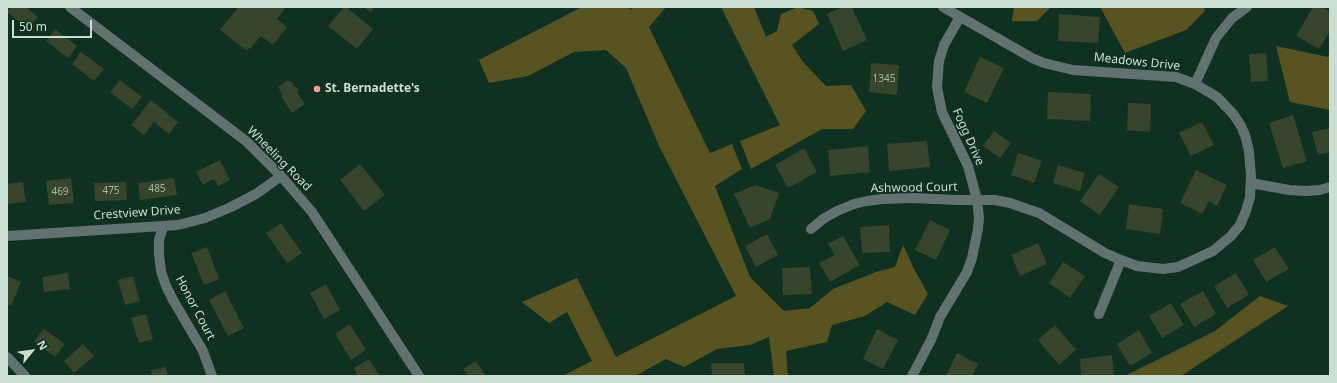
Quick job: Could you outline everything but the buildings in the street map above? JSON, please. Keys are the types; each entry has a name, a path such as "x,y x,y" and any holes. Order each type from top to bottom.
{"street":[{"name":"Wheeling Road","path":"70,7 246,141 281,176 312,212 419,376"},
{"name":"Meadows Drive","path":"943,7 1032,58 1056,66 1073,70 1164,76 1195,84 1217,97 1226,106 1241,126 1249,150 1251,183 1250,197 1240,225 1231,236 1213,251 1178,267 1164,269 1137,266 1105,253 1046,217 1025,207 995,200 977,200"},
{"path":"1195,84 1216,38 1232,18 1247,7"},
{"name":"Fogg Drive","path":"912,376 931,340 940,317 967,272 972,258 978,228 979,217 977,200 968,166 942,112 937,87 939,61 944,45 960,17"},
{"name":"Crestview Drive","path":"7,236 178,225 205,218 231,207 256,194 281,176"},
{"path":"1251,183 1289,190 1307,191 1320,190 1330,187"},
{"name":"Ashwood Court","path":"811,229 837,210 867,201 912,198 977,200"},
{"name":"Honor Court","path":"163,227 159,255 161,271 166,286 203,352 212,376"},
{"path":"1099,314 1121,260"},
{"path":"7,357 25,376"}],"shaded area":[{"path":"582,7 629,7 630,10 633,7 666,7 649,27 710,153 732,144 742,169 715,186 750,277 784,311 810,308 833,289 876,272 895,267 903,245 928,294 915,315 887,302 865,316 832,325 827,342 786,351 788,376 774,376 769,337 750,345 717,349 684,367 666,359 635,376 562,376 592,361 567,312 549,323 522,302 577,278 616,357 736,296 660,148 626,68 606,50 574,52 528,76 489,83 479,60"},
{"path":"721,7 754,7 766,37 777,31 781,14 798,7 813,11 819,24 792,45 803,62 826,86 851,85 866,111 853,129 822,129 751,169 740,141 780,125"},
{"path":"1014,7 1051,7 1037,21 1012,21"},
{"path":"1100,7 1204,7 1205,11 1186,30 1125,53"},
{"path":"1276,46 1328,57 1330,51 1330,110 1290,102"},
{"path":"1260,296 1288,306 1181,376 1125,376 1215,331"}],"place":[{"name":"St. Bernadette's","path":"317,89"}]}
